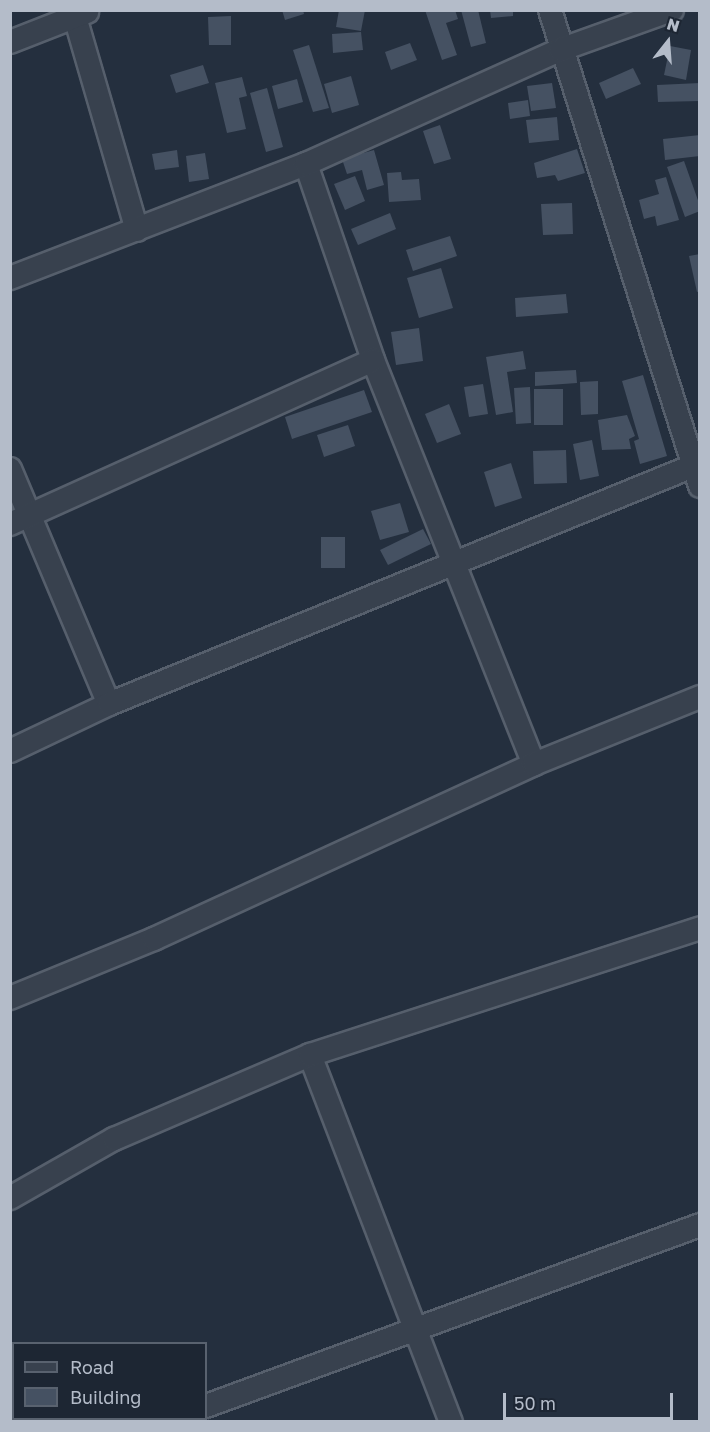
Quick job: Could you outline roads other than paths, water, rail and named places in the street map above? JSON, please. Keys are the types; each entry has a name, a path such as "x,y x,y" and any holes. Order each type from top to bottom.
{"street":[{"path":"10,751 109,704 454,562 698,471 560,50 550,10"},
{"path":"10,278 306,164 560,50 672,10"},
{"path":"10,42 79,12 137,230"},
{"path":"306,164 373,360 534,764"},
{"path":"20,520 373,360"},
{"path":"10,469 20,520 109,704"},
{"path":"10,999 154,939 534,764 699,697"},
{"path":"10,1198 114,1139 310,1055 699,927"},
{"path":"310,1055 417,1326 451,1422"},
{"path":"207,1406 417,1326 699,1225"}]}
